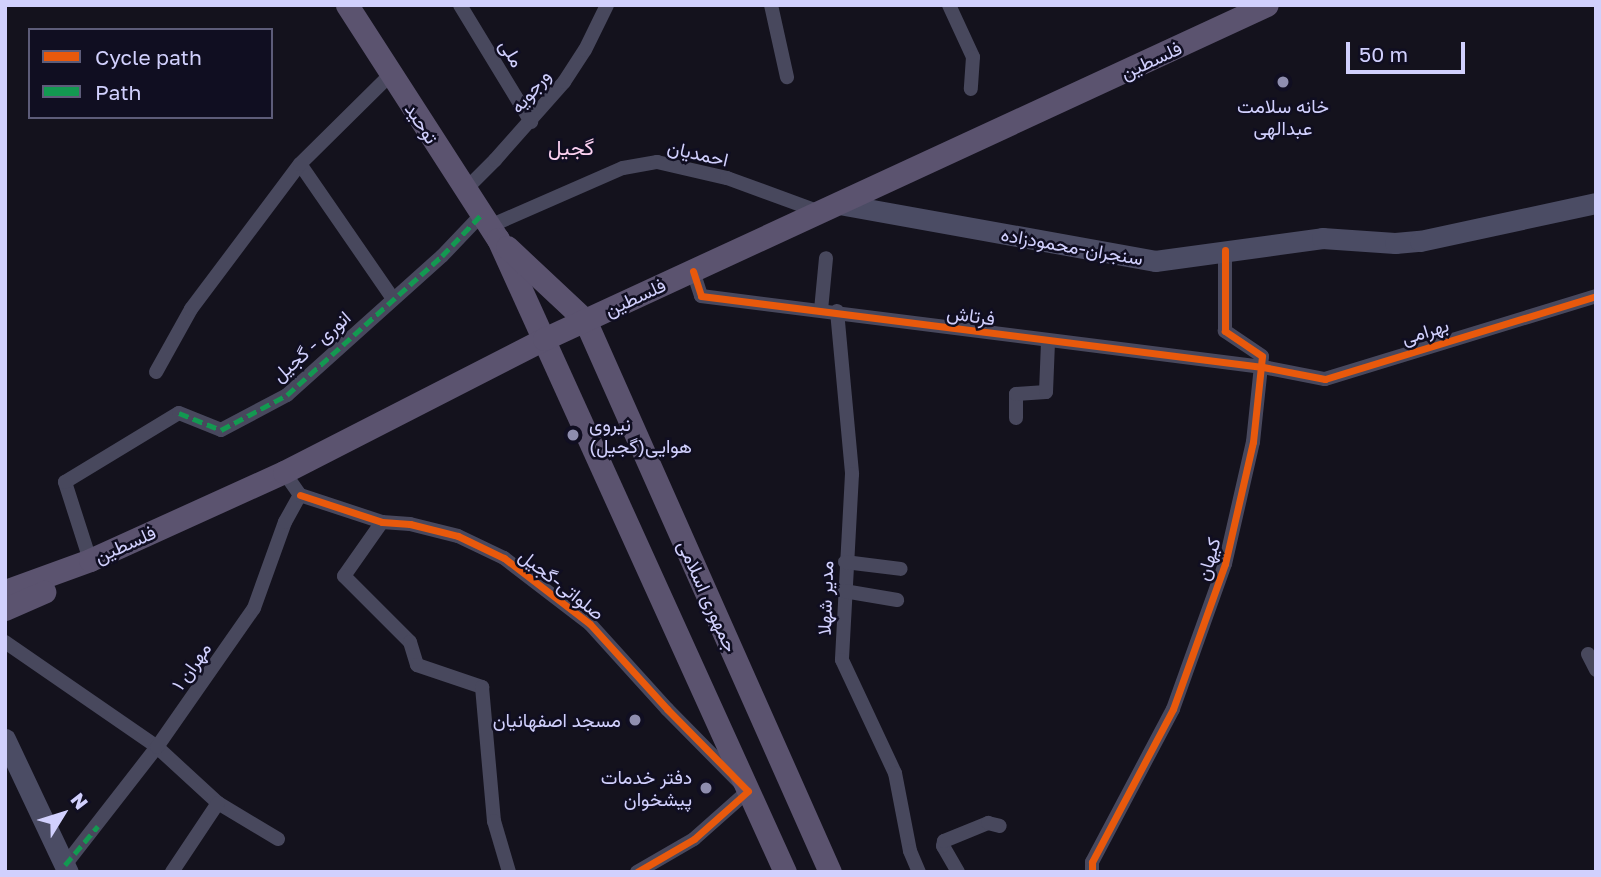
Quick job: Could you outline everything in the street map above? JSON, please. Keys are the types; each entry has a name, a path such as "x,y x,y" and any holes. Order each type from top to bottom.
{"main road":[{"name":"توحید","path":"347,5 490,226"},
{"name":"فلسطین","path":"5,609 291,484 693,271 1256,8"},
{"path":"490,226 588,327"},
{"path":"490,226 785,872"},
{"name":"جمهوری اسلامی","path":"588,327 830,872"},
{"name":"فلسطین","path":"5,591 291,484"}],"street":[{"name":"ملی","path":"460,5 531,121"},
{"name":"ورجویه","path":"466,189 564,82 585,50 607,5"},
{"path":"771,5 787,77"},
{"path":"949,5 973,57 971,89"},
{"path":"156,372 191,309 300,164 390,75"},
{"name":"احمدیان","path":"490,226 624,167 657,162 727,178 830,208"},
{"path":"300,164 393,299"},
{"name":"سنجران-محمودزاده","path":"830,208 1155,261 1322,237 1395,243 1420,241 1596,203"},
{"name":"انوری - گجیل","path":"89,560 65,482 179,413 221,430 287,395 393,299 490,226"},
{"path":"1225,250 1225,331 1262,356 1263,367"},
{"path":"821,310 826,258"},
{"name":"فرتاش","path":"693,271 701,296 1048,342 1263,367"},
{"name":"بهرامی","path":"1263,367 1325,379 1596,296"},
{"name":"مدیر شهلا","path":"837,312 852,474 845,562 842,660 895,773 911,851 919,872"},
{"path":"1016,418 1016,394 1046,392 1048,342"},
{"name":"کیهان","path":"1092,872 1092,862 1173,709 1225,564 1253,442 1263,367"},
{"name":"صلواتی-گجیل","path":"291,484 382,522 410,524 458,536 504,558 537,580 590,624 667,709 748,791"},
{"name":"مهران ۱","path":"67,868 157,747 254,608 285,522 291,484"},
{"path":"382,522 344,576 410,642 418,665 482,687 494,821 509,872"},
{"path":"845,562 901,569"},
{"path":"844,591 897,600"},
{"path":"5,642 157,747 218,803 278,839"},
{"path":"1588,654 1596,670"},
{"path":"5,739 67,868"},
{"path":"637,872 694,839 748,791"},
{"path":"172,872 218,803"},
{"path":"958,872 943,846 944,841 988,823 1000,826"}],"marked path":[{"path":"179,413 221,430 287,395 442,256 482,214"},
{"path":"65,865 98,826"}],"cycle path":[{"path":"1092,872 1092,862 1173,709 1225,564 1253,442 1262,356 1225,331 1225,250"},
{"path":"693,271 701,296 1263,367 1325,379 1596,296"},
{"path":"300,495 382,522 410,524 458,536 504,558 590,624 667,709 748,791 694,839 637,872"}],"place":[{"name":"خانه سلامت عبدالهی","path":"1283,82"},
{"name":"نیروی هوایی(گجیل)","path":"573,435"},
{"name":"مسجد اصفهانیان","path":"635,720"},
{"name":"دفتر خدمات پیشخوان","path":"706,788"}],"district":[{"name":"گجیل","path":"571,147"}]}
